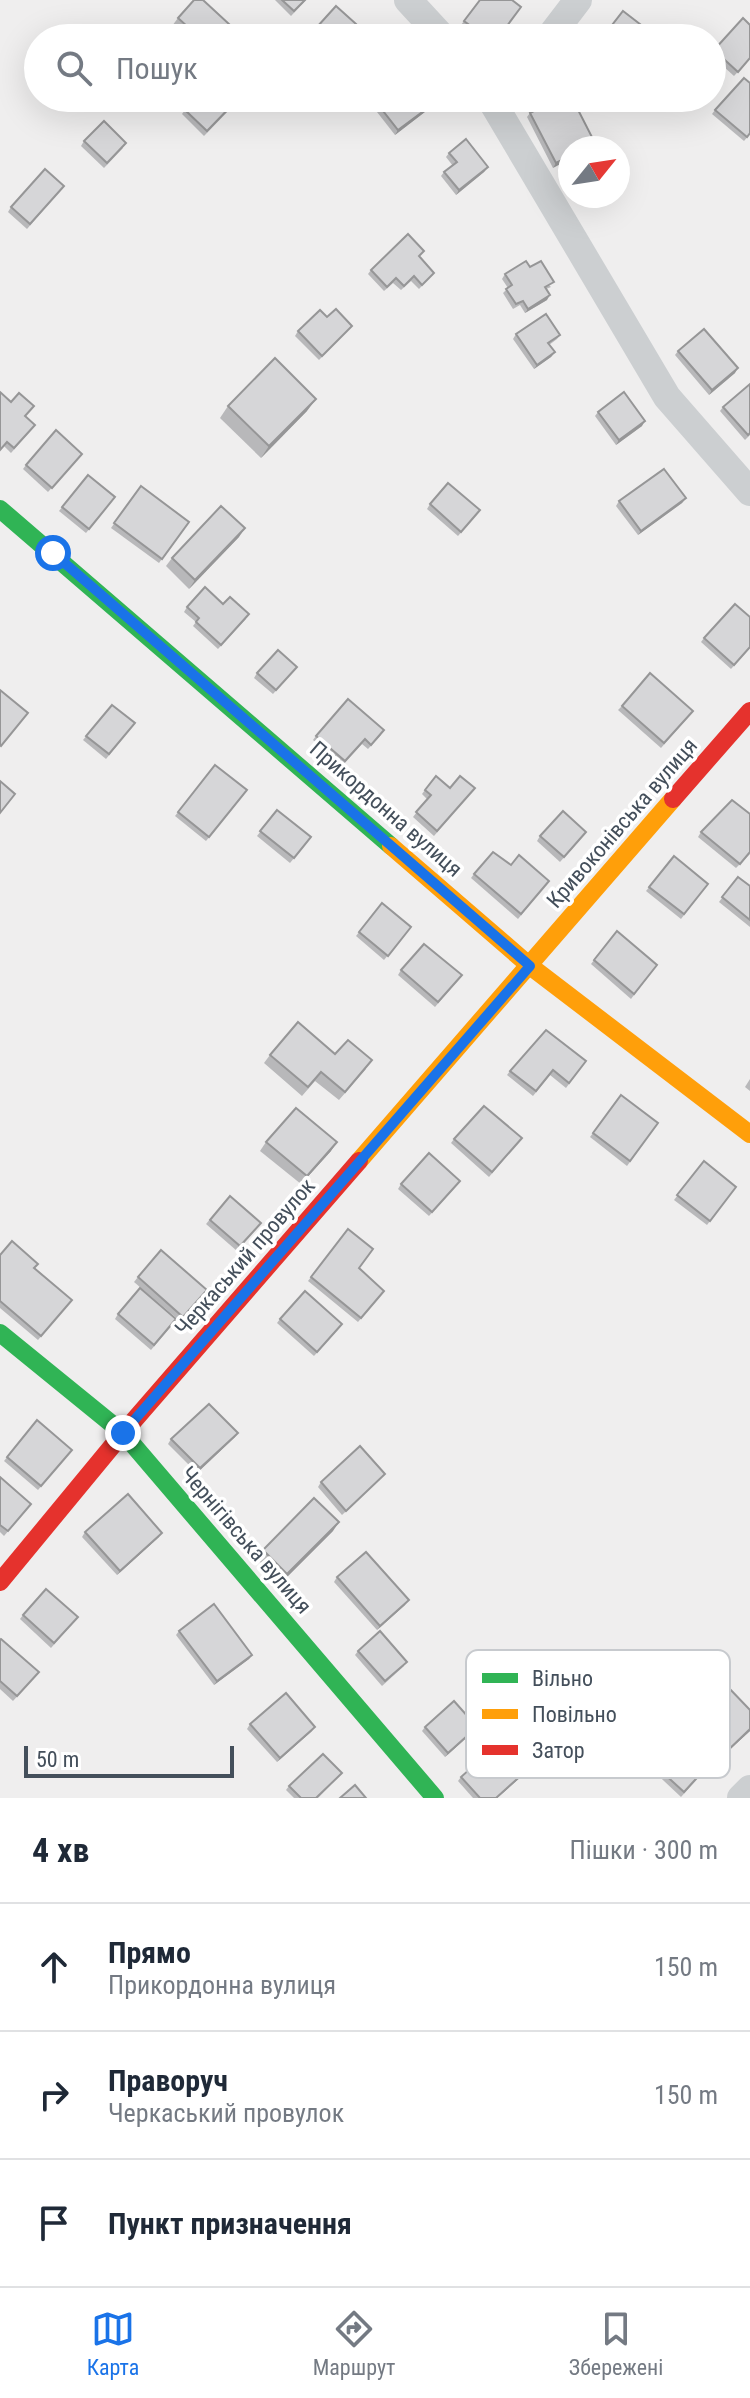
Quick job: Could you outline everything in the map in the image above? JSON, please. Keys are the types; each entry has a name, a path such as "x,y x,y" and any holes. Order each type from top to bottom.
{"street":[{"path":"408,0 430,24"},
{"path":"560,24 578,0"},
{"path":"503,112 667,397 750,492"},
{"name":"Прикордонна вулиця","path":"0,509 530,966 750,1134"},
{"name":"Кривоконівська вулиця","path":"530,966 750,711"},
{"name":"Черкаський провулок","path":"0,1582 123,1433 530,966"},
{"name":"Чернігівська вулиця","path":"0,1333 123,1433 435,1798"},
{"path":"741,1798 750,1789"}],"building":[{"path":"194,0 203,0 229,24 185,24 178,18"},
{"path":"282,0 305,0 294,11"},
{"path":"480,0 512,0 521,7 508,24 468,24 464,21"},
{"path":"336,6 356,24 320,24"},
{"path":"623,11 640,24 613,24"},
{"path":"743,18 750,25 750,58 738,72 726,61 726,37"},
{"path":"744,78 750,83 750,133 747,137 717,112 726,112 726,98"},
{"path":"187,112 225,112 207,131"},
{"path":"384,112 422,112 398,130"},
{"path":"532,112 579,112 591,136 558,136 556,163"},
{"path":"104,121 126,143 107,163 84,141"},
{"path":"466,139 488,167 459,190 444,172 457,162 449,153"},
{"path":"45,169 64,186 30,224 11,207"},
{"path":"408,234 424,251 419,256 434,273 422,285 414,276 404,286 396,278 387,287 371,270"},
{"path":"526,261 530,267 541,261 554,282 545,287 550,295 528,309 523,301 516,304 506,289 512,285 505,274"},
{"path":"336,309 352,326 322,356 298,331 320,310 327,317"},
{"path":"546,314 560,335 548,343 555,352 537,365 516,334"},
{"path":"704,329 738,368 712,390 678,351"},
{"path":"275,358 316,399 269,446 228,406"},
{"path":"750,384 750,433 748,435 723,407"},
{"path":"0,392 11,402 19,393 34,406 25,416 35,425 14,448 7,442 0,450"},
{"path":"624,392 645,421 619,440 598,412"},
{"path":"56,430 82,454 52,488 26,465"},
{"path":"664,469 686,498 641,531 619,501"},
{"path":"88,475 115,497 89,529 62,507"},
{"path":"448,483 480,510 461,532 430,504"},
{"path":"141,486 189,522 162,559 114,523"},
{"path":"221,506 245,528 195,580 172,558"},
{"path":"205,587 223,604 230,597 249,614 221,645 196,622 199,618 187,607"},
{"path":"735,604 750,617 750,647 734,665 704,638"},
{"path":"278,650 297,667 276,690 257,673"},
{"path":"650,673 693,711 664,743 622,706"},
{"path":"0,690 28,713 1,746 0,745"},
{"path":"348,699 384,730 371,745 365,739 345,761 316,736"},
{"path":"112,705 135,723 109,754 86,736"},
{"path":"215,765 247,790 209,837 178,812"},
{"path":"436,776 450,788 460,776 475,788 437,831 416,812 431,795 425,790"},
{"path":"0,781 15,794 0,813"},
{"path":"732,800 750,814 750,852 740,864 701,832"},
{"path":"277,810 311,837 294,858 260,831"},
{"path":"563,811 586,832 564,857 540,836"},
{"path":"493,852 511,865 519,855 549,881 521,914 474,874"},
{"path":"674,856 708,884 684,914 649,887"},
{"path":"738,877 750,886 750,920 722,897"},
{"path":"382,903 411,927 388,956 359,932"},
{"path":"617,931 657,965 634,994 594,960"},
{"path":"424,944 462,975 438,1002 401,970"},
{"path":"298,1022 335,1054 348,1040 372,1060 345,1092 321,1072 308,1087 270,1055"},
{"path":"546,1030 586,1061 569,1083 553,1070 536,1091 510,1071"},
{"path":"621,1095 658,1123 630,1161 593,1133"},
{"path":"484,1106 522,1138 492,1172 454,1139"},
{"path":"296,1108 337,1142 307,1176 266,1142"},
{"path":"429,1153 460,1181 432,1212 401,1184"},
{"path":"704,1161 736,1187 710,1221 677,1195"},
{"path":"230,1196 261,1223 240,1246 210,1220"},
{"path":"348,1229 373,1249 359,1268 384,1291 361,1318 311,1277"},
{"path":"12,1241 38,1264 34,1268 72,1300 41,1336 0,1301 0,1255"},
{"path":"161,1250 207,1290 183,1317 138,1277"},
{"path":"140,1288 176,1319 154,1345 118,1314"},
{"path":"305,1291 342,1324 317,1352 280,1319"},
{"path":"209,1404 238,1433 200,1468 171,1439"},
{"path":"37,1420 72,1450 41,1486 7,1457"},
{"path":"360,1446 385,1474 346,1511 321,1482"},
{"path":"0,1477 31,1504 8,1531 0,1525"},
{"path":"128,1494 162,1533 120,1571 85,1532"},
{"path":"314,1498 339,1522 287,1574 263,1550"},
{"path":"366,1552 409,1600 380,1626 337,1577"},
{"path":"46,1589 78,1617 54,1643 23,1615"},
{"path":"214,1604 252,1655 217,1681 179,1631"},
{"path":"380,1631 407,1662 385,1681 358,1651"},
{"path":"1,1639 39,1672 17,1696 0,1681"},
{"path":"730,1689 750,1710 750,1729 730,1748"},
{"path":"286,1693 315,1727 280,1758 250,1724"},
{"path":"454,1701 466,1715 466,1737 448,1753 425,1727"},
{"path":"323,1754 342,1773 316,1798 301,1798 289,1786"},
{"path":"466,1773 466,1778 518,1778 496,1798 480,1798 461,1777"},
{"path":"669,1778 697,1778 684,1792"},
{"path":"355,1785 366,1798 340,1798"}],"traffic: fast":[{"path":"0,509 391,846"},
{"path":"0,1333 123,1433 435,1798"}],"traffic: slow":[{"path":"359,1161 673,799"},
{"path":"391,846 530,966 750,1134"}],"traffic: jam":[{"path":"673,799 750,711"},
{"path":"0,1582 123,1433 359,1161"}],"route":[{"path":"53,553 530,966 123,1433"}]}
